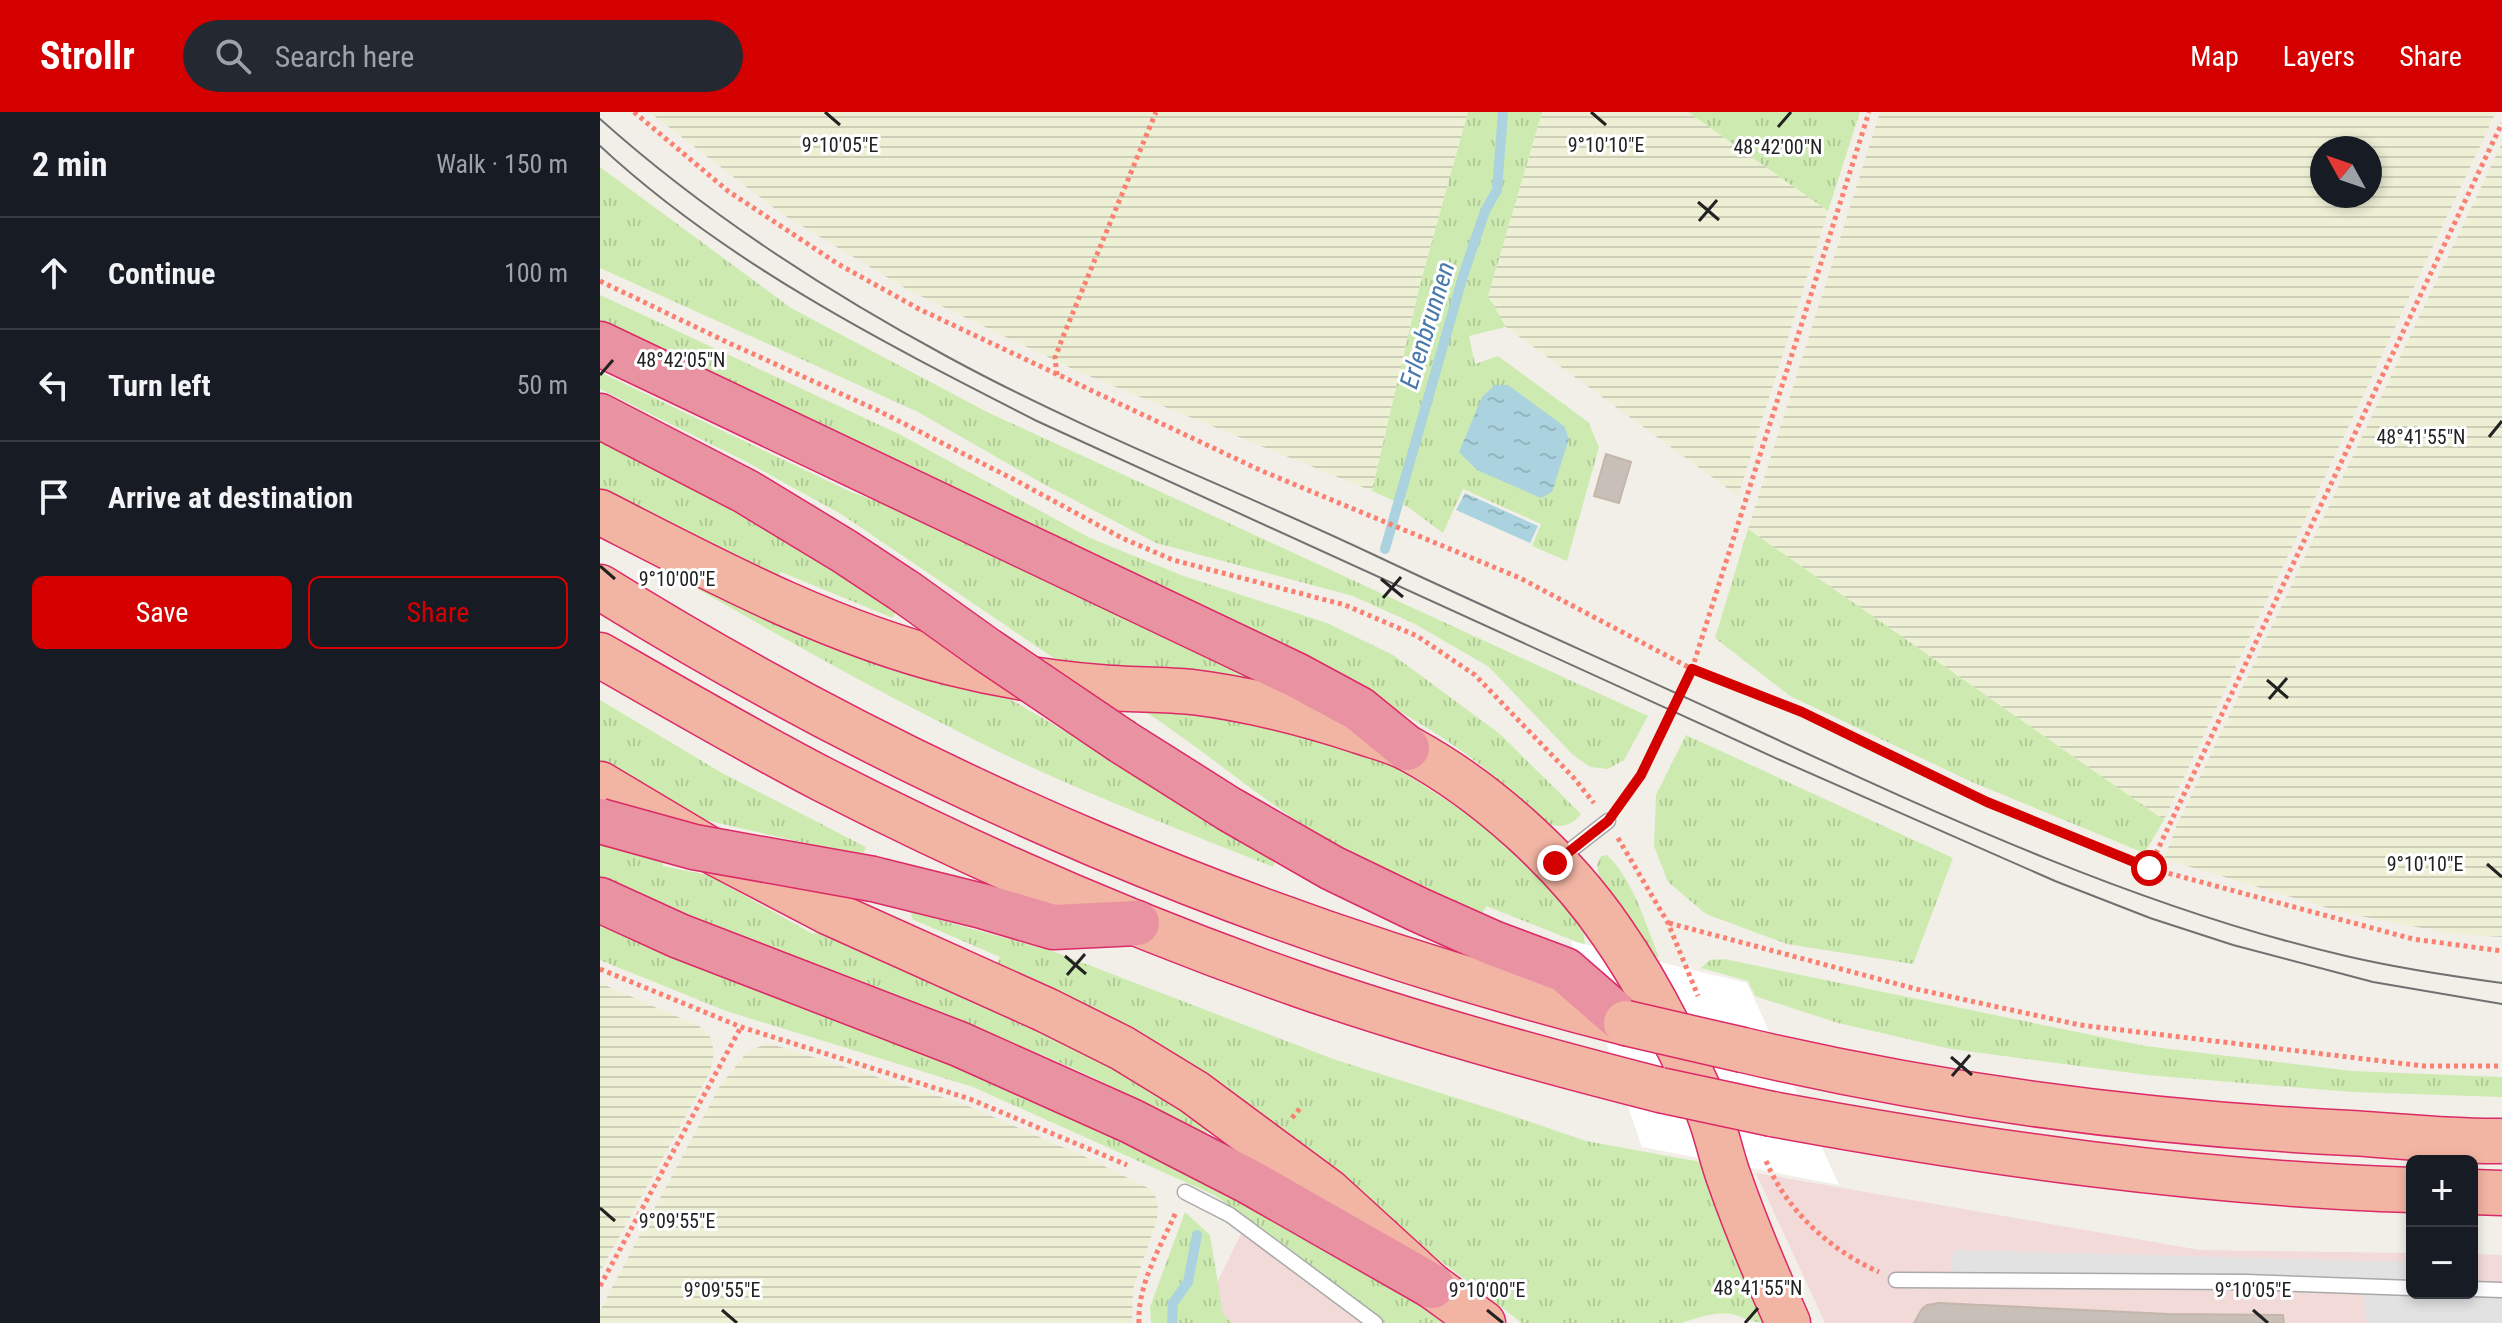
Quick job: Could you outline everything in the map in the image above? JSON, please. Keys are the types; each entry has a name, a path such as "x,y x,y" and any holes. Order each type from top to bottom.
{"highway":[{"path":"600,344 1296,675 1359,709 1407,748 1444,770 1503,814 1581,891 1643,981 1707,1107 1729,1179 1788,1323"},
{"path":"600,416 745,491 844,551 1123,742 1229,809 1332,868 1443,921 1565,970 1626,1023"},
{"path":"600,512 700,563 799,608 854,631 934,658 1027,678 1098,687 1188,692 1265,704 1322,719 1407,748"},
{"path":"600,587 746,673 836,721 986,794 1140,863 1384,953 1529,998 1626,1023 1892,1082 2058,1106 2231,1125 2502,1141"},
{"path":"600,655 823,779 979,855 1137,923 1271,974 1479,1042 1660,1090 1772,1114 1968,1148 2229,1180 2406,1190"},
{"path":"600,784 719,855 828,912 1046,1010 1122,1048 1194,1092 1318,1183 1432,1286 1483,1323"},
{"path":"600,821 694,847 873,879 969,902 1053,927 1137,923"},
{"path":"600,900 694,942 959,1044 1131,1121 1248,1181 1432,1286"},
{"path":"2478,1192 2502,1193"}],"lane":[{"path":"1555,863 1608,821"},
{"path":"1185,1192 1230,1215 1375,1323"},
{"path":"1896,1280 2246,1282 2406,1288"},
{"path":"2478,1289 2502,1290"}],"path":[{"path":"634,112 728,191 838,264 919,309 1262,471 1520,578 1692,669 1802,712 1987,802 2149,868 2413,939 2502,951"},
{"path":"1057,375 1055,358 1062,339 1156,112"},
{"path":"1608,821 1641,775 1692,669 1869,112"},
{"path":"2149,868 2502,123"},
{"path":"1668,923 1916,989 2080,1025 2424,1066 2502,1066"},
{"path":"600,969 741,1027 970,1099 1130,1167"},
{"path":"600,1286 741,1027"},
{"path":"1139,1323 1138,1306 1152,1265 1185,1192"}],"shaded area":[{"path":"1756,1173 2200,1250 2406,1253 2406,1299 2478,1299 2478,1254 2502,1255 2502,1323 1825,1323"},
{"path":"1242,1232 1384,1323 1214,1323 1216,1285"},
{"path":"1953,1250 2406,1262 2406,1299 2478,1299 2478,1292 2502,1290 2502,1323 2366,1323 2363,1288 1950,1281"}],"green space":[{"path":"649,112 1468,112 1421,281 1372,491 1079,372 910,291 782,214"},
{"path":"1468,112 1542,112 1488,296 1506,327 1469,336 1475,364 1498,356 1588,422 1599,447 1567,561 1532,546 1541,524 1463,489 1443,533 1408,507 1372,491 1421,281"},
{"path":"1542,112 1688,112 1828,211 1738,496 1506,327 1488,296"},
{"path":"1688,112 1860,112 1828,211"},
{"path":"1880,112 2496,112 2164,820 1748,529"},
{"path":"2502,143 2502,937 2453,934 2345,913 2164,859 2176,827"},
{"path":"600,167 791,308 985,411 1648,716 1624,760 1608,769 1590,767 1573,755 1489,667 1415,624 1353,596 1156,543 1040,482 918,412 600,268"},
{"path":"600,295 901,435 1090,538 1181,575 1327,623 1393,655 1500,734 1581,814 1567,825 1549,824 1533,814 1475,761 1379,699 600,326"},
{"path":"600,372 851,492 906,512 1258,672 1253,683 1067,667 841,514 743,460 600,389"},
{"path":"600,436 701,486 897,607 893,618 781,572 776,581 600,489"},
{"path":"1748,529 2164,820 2144,853 1972,782 1790,696 1715,638"},
{"path":"633,552 993,689 1277,856 1273,867 1116,804 999,752 919,712"},
{"path":"600,700 722,773 866,847 862,856 674,813 600,765"},
{"path":"1128,701 1213,705 1343,744 1401,771 1463,811 1518,854 1583,927 1585,945 1486,906 1482,914 1357,856 1287,814"},
{"path":"1686,735 1953,858 1913,964 1787,944 1706,914 1668,882 1654,846 1656,795"},
{"path":"600,841 663,857 663,866 708,875 813,934 824,924 1074,1042 1207,1122 1207,1139 1093,1077 1016,1044 634,894 600,877"},
{"path":"1607,855 1632,890 1659,957 1650,956 1601,888 1597,865 1601,856"},
{"path":"911,912 1052,951 1336,1060 1586,1141 1701,1162 1750,1294 1768,1323 1722,1313 1681,1323 1522,1323 1405,1234 994,971 1000,957 912,919"},
{"path":"600,913 992,1071 1370,1270 1443,1323 1384,1323 1289,1248 1214,1195 973,1087 726,1011 600,960"},
{"path":"1724,959 2145,1046 2352,1071 2502,1077 2502,1097 2352,1092 2147,1075 1951,1049 1838,1023 1755,996 1748,981 1701,968 1710,960"},
{"path":"600,983 699,1026 711,1038 714,1053 710,1072 600,1272"},
{"path":"768,1043 961,1103 1086,1157 1152,1190 1158,1202 1157,1220 1133,1289 1132,1323 600,1323 600,1310 720,1086 747,1052"},
{"path":"1185,1212 1210,1235 1223,1314 1232,1323 1151,1323 1150,1307"}],"water":[{"path":"1495,385 1508,385 1564,426 1569,439 1552,492 1541,498 1477,470 1459,452 1482,397"},
{"path":"1465,493 1538,526 1530,543 1456,510"}],"pier":[{"path":"1571,941 1747,983 1839,1185 1642,1147"}],"building":[{"path":"1606,454 1631,462 1619,503 1594,496"},
{"path":"1939,1303 2168,1314 2283,1315 2284,1323 1914,1323 1927,1305"}],"waterway":[{"name":"Erlenbrunnen","path":"1385,549 1463,276 1485,211 1497,190 1503,112"},
{"name":"Erlenbrunnen","path":"1172,1323 1173,1303 1188,1282 1197,1235"}],"tram line":[{"path":"600,119 681,186 767,248 856,305 999,384 1876,785 2030,852 2187,911 2346,956 2502,983"},
{"path":"600,146 649,189 754,265 866,332 981,393 1780,760 2055,881 2150,918 2233,945 2373,982 2502,1004"}],"route":[{"path":"1555,863 1608,821 1641,775 1692,669 1802,712 1987,802 2149,868"}]}
